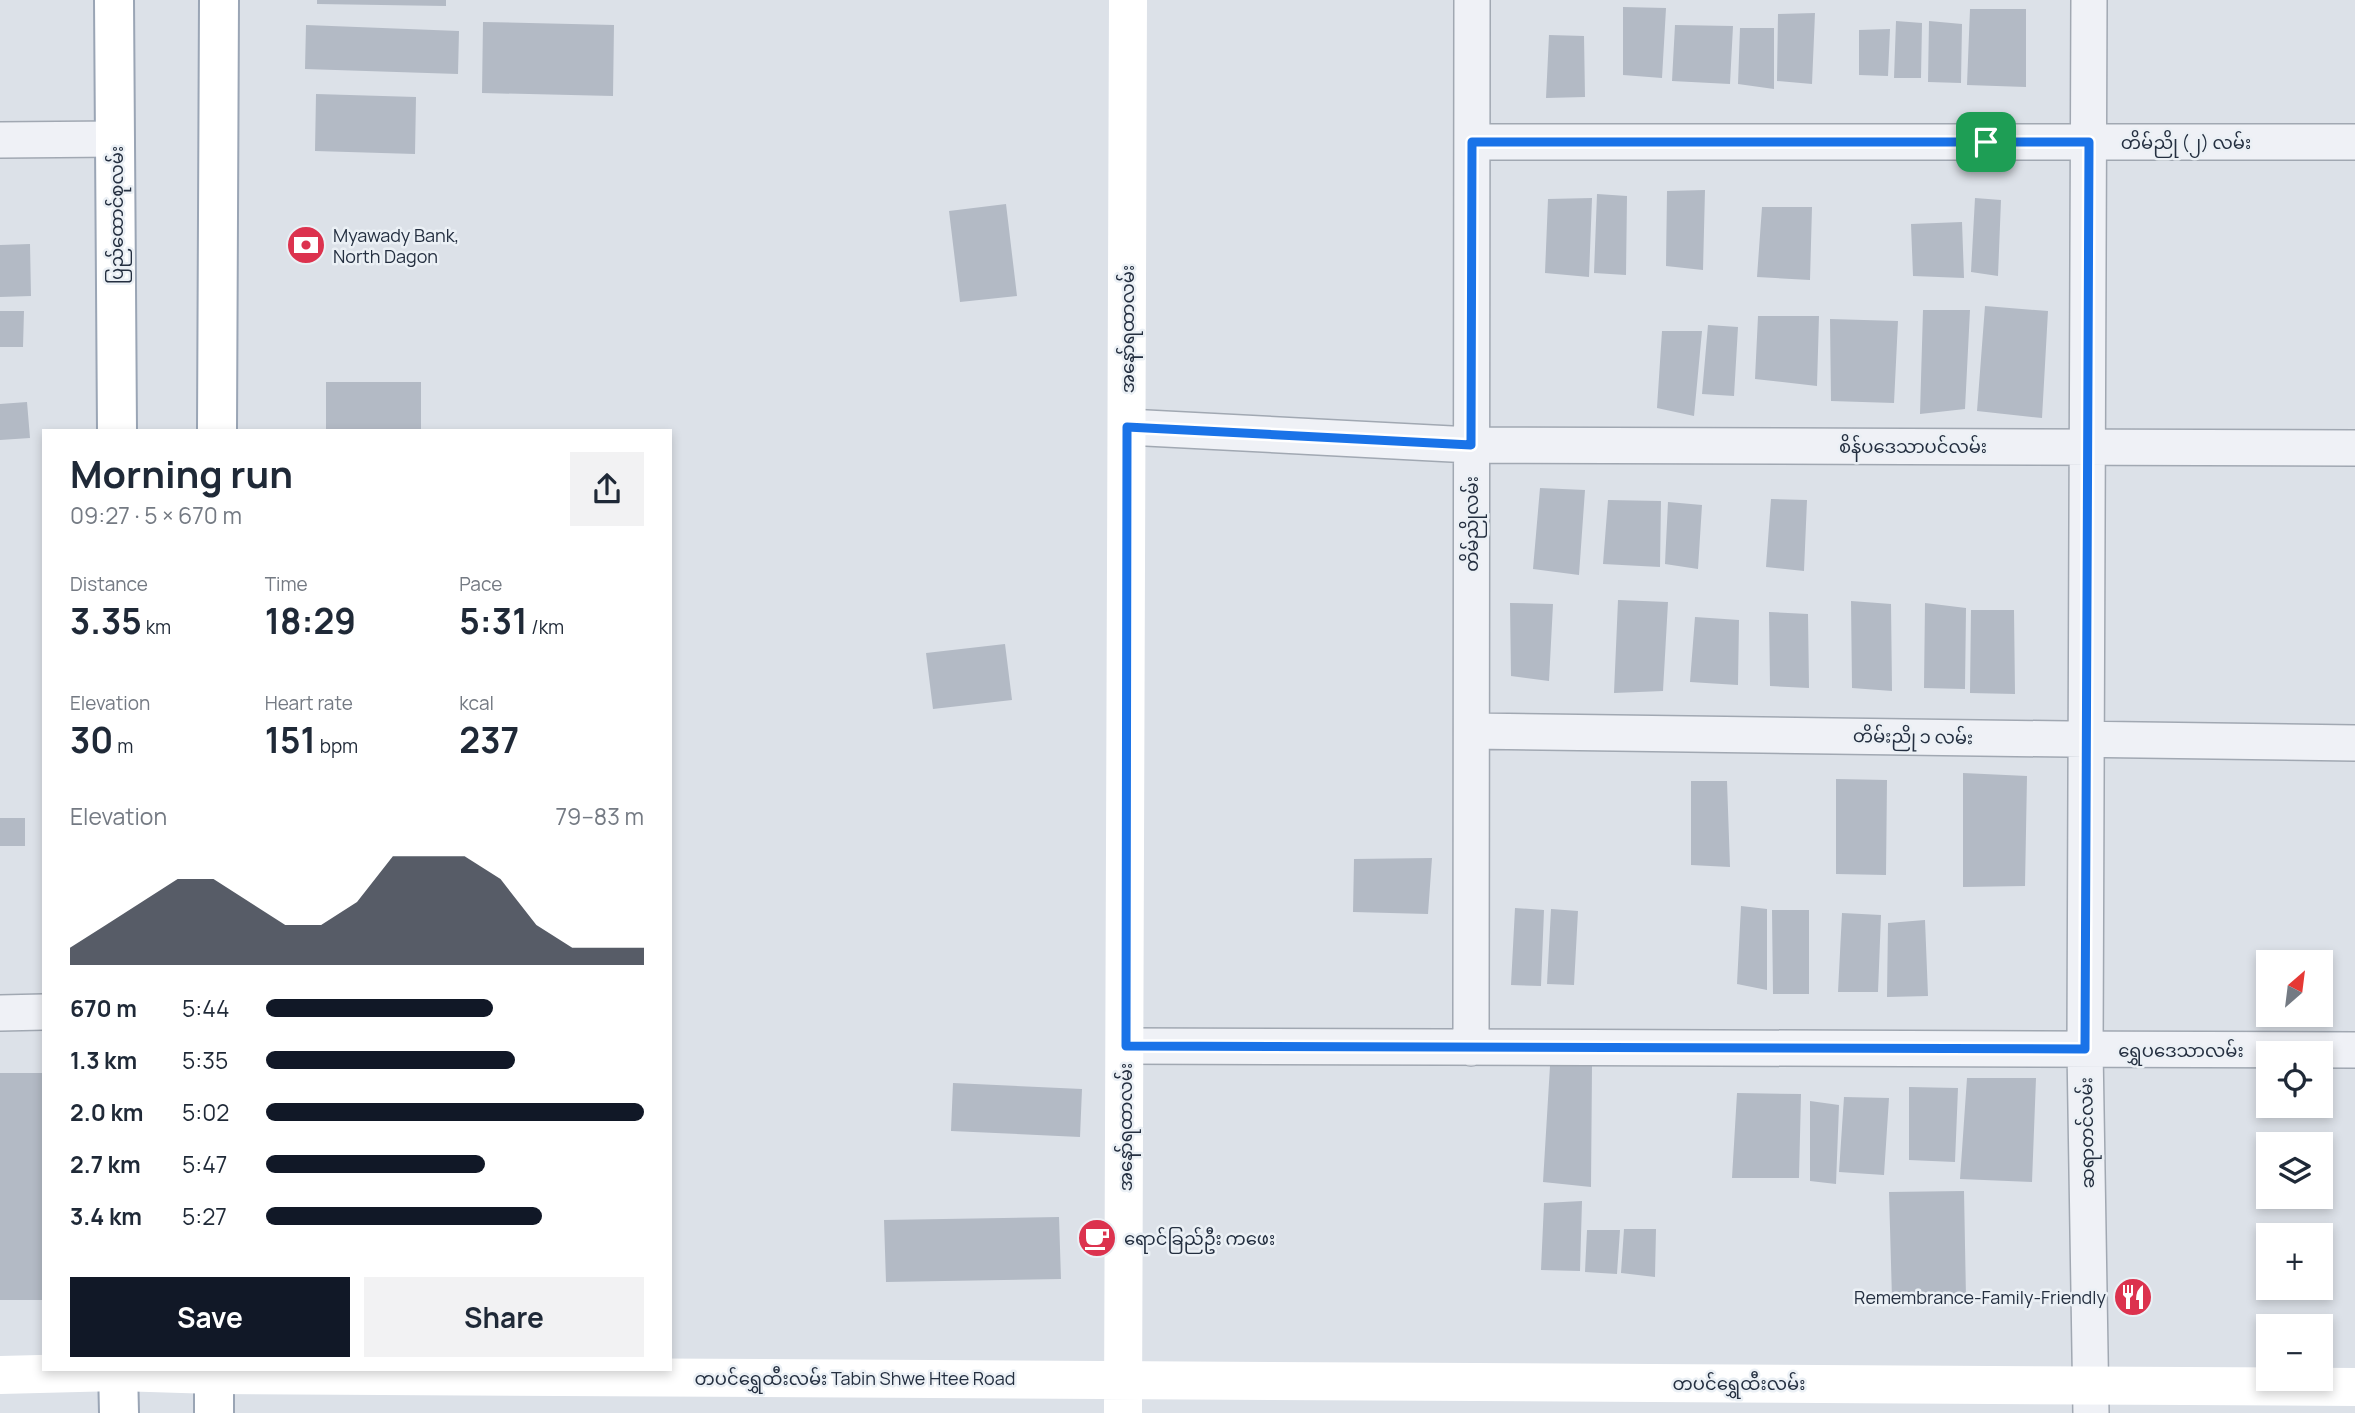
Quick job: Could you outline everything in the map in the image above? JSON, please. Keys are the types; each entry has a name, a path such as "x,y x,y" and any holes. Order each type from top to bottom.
{"street":[{"name":"ပြည်ထောင်စုလမ်း","path":"114,0 117,429"},
{"path":"217,429 219,0"},
{"name":"အနော်ရထာလမ်း","path":"1123,1396 1128,0"},
{"name":"တိမ်ညိုလမ်း","path":"1471,1048 1472,0"},
{"name":"ဆရာတင်လမ်း","path":"2089,0 2085,1049 2091,1399"},
{"path":"0,140 116,139"},
{"name":"တိမ်ညို (၂) လမ်း","path":"1472,142 2355,142"},
{"name":"စိန်ပဒေသာပင်လမ်း","path":"1127,427 1471,445 2355,447"},
{"name":"တိမ်းညို ၁ လမ်း","path":"1472,731 2086,737 2355,743"},
{"path":"0,1013 42,1012"},
{"name":"ရွှေပဒေသာလမ်း","path":"1126,1046 2355,1050"},
{"name":"တပင်ရွှေထီးလမ်း Tabin Shwe Htee Road","path":"0,1375 94,1371"},
{"path":"118,1371 118,1413"},
{"name":"တပင်ရွှေထီးလမ်း Tabin Shwe Htee Road","path":"166,1371 1123,1396"},
{"path":"214,1372 214,1413"},
{"name":"တပင်ရွှေထီးလမ်း","path":"1123,1396 2091,1399 2355,1387"}],"building":[{"path":"317,0 446,0 446,6 317,4"},
{"path":"1623,7 1666,8 1662,78 1623,75"},
{"path":"1970,9 2026,9 2026,87 1967,85"},
{"path":"1815,13 1812,84 1777,81 1778,14"},
{"path":"1896,21 1922,23 1921,78 1894,78"},
{"path":"1929,21 1962,24 1961,83 1928,82"},
{"path":"483,22 614,25 613,96 482,93"},
{"path":"306,25 459,31 458,74 305,69"},
{"path":"1675,25 1733,26 1730,84 1672,81"},
{"path":"1740,28 1774,28 1774,89 1738,84"},
{"path":"1890,29 1888,76 1859,75 1859,30"},
{"path":"1549,35 1584,36 1585,97 1546,98"},
{"path":"316,94 416,97 415,154 315,151"},
{"path":"1705,190 1703,270 1666,266 1667,191"},
{"path":"1597,194 1627,196 1626,275 1594,273"},
{"path":"1592,198 1589,277 1545,273 1548,199"},
{"path":"1975,198 2001,200 1998,276 1971,272"},
{"path":"1006,204 1017,296 960,302 949,211"},
{"path":"1762,207 1812,207 1810,280 1757,277"},
{"path":"1962,222 1964,278 1913,276 1911,224"},
{"path":"30,244 31,296 0,297 0,245"},
{"path":"1985,306 2048,311 2042,418 1977,411"},
{"path":"1923,310 1970,310 1965,409 1920,414"},
{"path":"0,311 24,311 23,347 0,347"},
{"path":"1758,316 1819,316 1817,386 1755,379"},
{"path":"1830,319 1898,321 1894,403 1831,401"},
{"path":"1708,325 1738,327 1734,396 1702,394"},
{"path":"1662,331 1702,331 1694,416 1657,408"},
{"path":"326,382 421,382 421,429 326,429"},
{"path":"27,402 30,438 0,440 0,404"},
{"path":"1540,488 1585,490 1579,575 1533,569"},
{"path":"1771,499 1807,500 1804,571 1766,567"},
{"path":"1608,500 1661,501 1660,567 1603,564"},
{"path":"1668,502 1702,505 1698,569 1665,564"},
{"path":"1618,600 1668,602 1663,691 1614,693"},
{"path":"1851,601 1891,604 1892,691 1852,688"},
{"path":"1510,603 1553,604 1549,681 1511,676"},
{"path":"1925,603 1966,608 1965,689 1924,688"},
{"path":"1971,610 2014,610 2015,694 1970,693"},
{"path":"1769,612 1808,614 1809,688 1770,686"},
{"path":"1695,617 1739,620 1738,685 1690,682"},
{"path":"1005,644 1012,700 933,709 926,653"},
{"path":"1963,773 2027,776 2025,886 1963,887"},
{"path":"1836,779 1887,780 1886,875 1836,874"},
{"path":"1691,781 1727,781 1730,867 1691,865"},
{"path":"0,818 25,818 25,846 0,846"},
{"path":"1432,858 1428,914 1353,912 1354,859"},
{"path":"1741,906 1767,909 1767,990 1737,984"},
{"path":"1515,908 1544,910 1541,986 1511,985"},
{"path":"1551,909 1578,911 1574,985 1547,984"},
{"path":"1772,910 1809,910 1809,994 1773,994"},
{"path":"1842,913 1881,915 1878,992 1838,992"},
{"path":"1925,920 1928,996 1887,997 1888,923"},
{"path":"1550,1066 1592,1066 1591,1187 1543,1182"},
{"path":"0,1073 42,1073 42,1300 0,1300"},
{"path":"1967,1078 2036,1078 2032,1182 1960,1179"},
{"path":"953,1083 1082,1089 1080,1137 951,1131"},
{"path":"1909,1087 1958,1088 1955,1162 1909,1160"},
{"path":"1737,1093 1801,1094 1799,1178 1732,1178"},
{"path":"1844,1097 1889,1098 1884,1175 1839,1172"},
{"path":"1810,1101 1839,1105 1836,1184 1810,1181"},
{"path":"1964,1191 1966,1298 1892,1299 1889,1192"},
{"path":"1582,1201 1580,1271 1541,1270 1544,1203"},
{"path":"1059,1217 1061,1279 886,1282 884,1220"},
{"path":"1624,1229 1656,1229 1655,1277 1621,1273"},
{"path":"1587,1230 1620,1230 1617,1274 1585,1272"}],"place":[{"name":"Myawady Bank, North Dagon","path":"306,245"},
{"name":"ရောင်ခြည်ဦး ကဖေး","path":"1097,1238"},
{"name":"Remembrance-Family-Friendly","path":"2133,1297"}],"route":[{"path":"1472,142 1986,142 2089,142 2085,1049 1126,1046 1127,427 1471,445 1472,142"}]}
